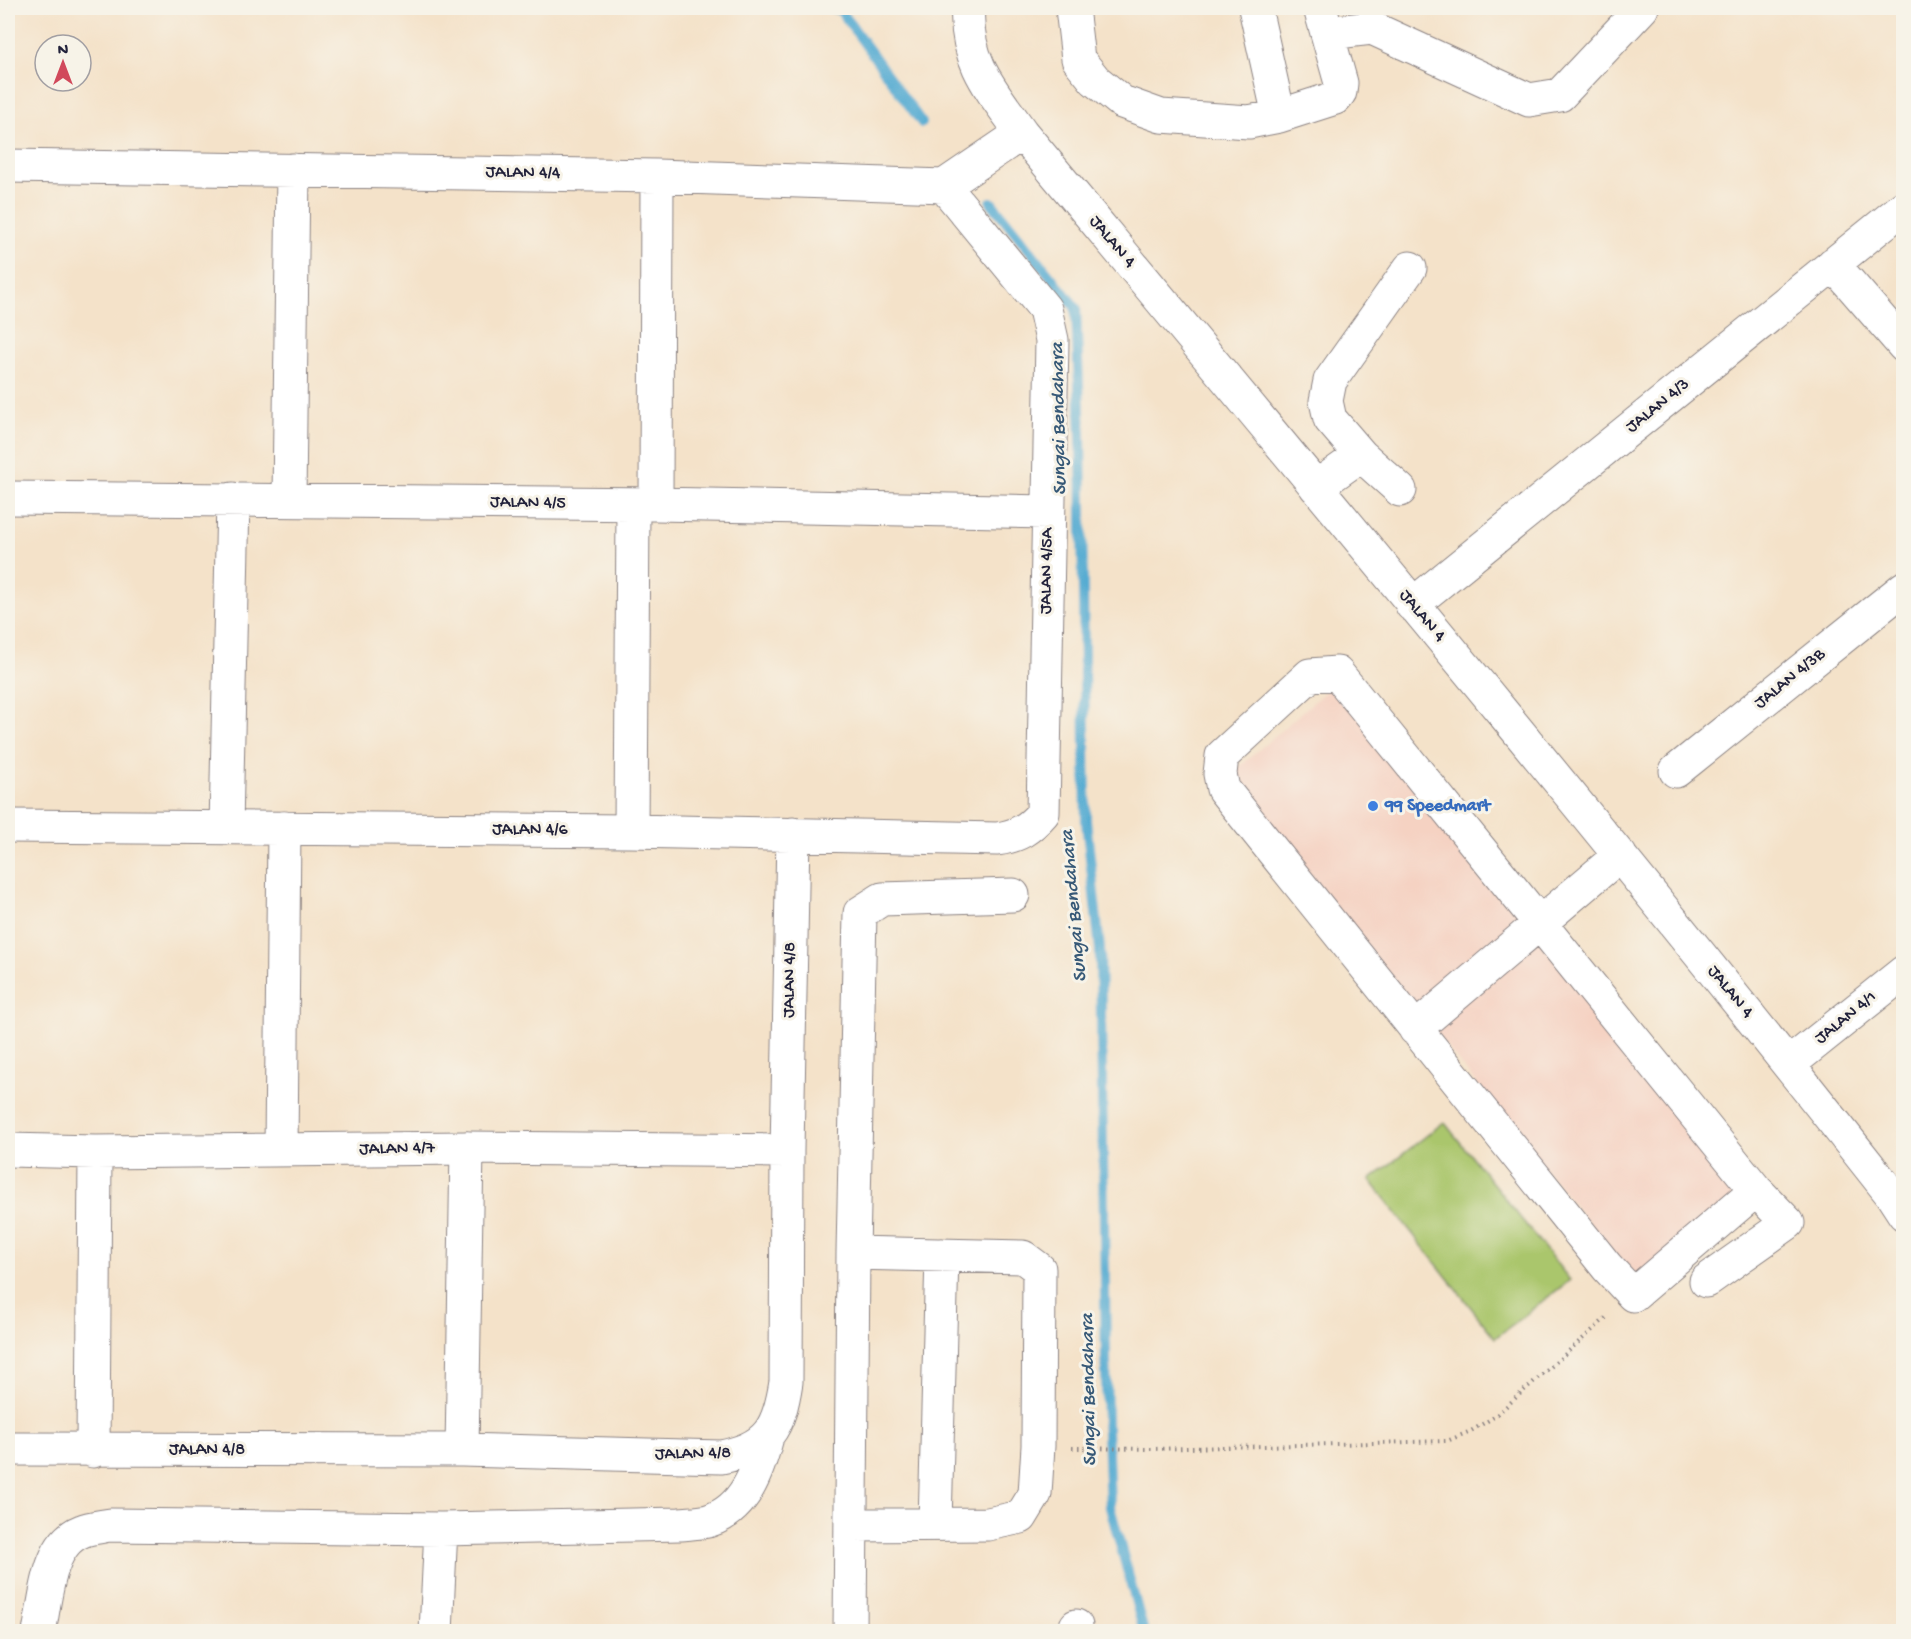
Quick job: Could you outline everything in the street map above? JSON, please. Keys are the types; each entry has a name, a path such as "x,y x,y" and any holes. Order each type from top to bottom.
{"street":[{"name":"JALAN 4","path":"968,8 967,24 972,53 990,87 1022,133 1620,855 1789,1064 1891,1194 1904,1214"},
{"path":"1072,8 1078,59 1095,80 1122,102 1161,116 1250,122 1279,116 1335,98 1340,92 1341,83 1324,20 1368,18 1529,100 1560,95 1642,8"},
{"path":"1255,8 1279,116"},
{"path":"944,186 1022,133"},
{"name":"JALAN 4/4","path":"8,166 657,176 944,186"},
{"path":"289,500 293,170"},
{"path":"631,831 657,176"},
{"name":"JALAN 4/5A","path":"944,186 1045,309 1052,340 1043,813"},
{"name":"JALAN 4/3","path":"1412,604 1904,207"},
{"path":"1833,264 1904,346"},
{"path":"1400,490 1361,455 1330,419 1326,401 1330,381 1410,268"},
{"path":"1316,487 1361,455"},
{"name":"JALAN 4/5","path":"8,498 644,504 1048,512"},
{"path":"226,828 233,499"},
{"name":"JALAN 4/3B","path":"1676,771 1904,588"},
{"path":"1706,1281 1788,1223 1756,1190 1337,673 1310,675 1222,756 1220,774 1223,789 1607,1267 1633,1295 1756,1190"},
{"name":"JALAN 4/6","path":"8,826 631,831 997,839 1024,832 1043,813"},
{"path":"281,1150 284,828"},
{"name":"JALAN 4/8","path":"8,1449 462,1450 721,1457 752,1448 767,1437 781,1411 786,1382 787,1151 793,834"},
{"path":"1415,1029 1620,855"},
{"path":"850,1632 853,1253 860,913 882,899 1013,895"},
{"name":"JALAN 4/1","path":"1789,1064 1904,972"},
{"path":"462,1450 467,1148"},
{"name":"JALAN 4/7","path":"8,1150 95,1152 467,1148 787,1151"},
{"path":"93,1450 95,1152"},
{"path":"851,1525 988,1524 1021,1517 1035,1494 1038,1446 1039,1269 1023,1257 853,1253"},
{"path":"935,1524 942,1255"},
{"path":"39,1632 54,1560 65,1542 81,1531 110,1525 441,1529 680,1524 708,1521 731,1510 746,1491 759,1467 767,1437"},
{"path":"436,1632 441,1529"}],"path":[{"path":"1061,1448 1152,1449 1447,1441 1471,1431 1494,1417 1633,1295"}],"shaded area":[{"path":"1334,684 1742,1189 1635,1281 1229,776"}],"green space":[{"path":"1444,1122 1570,1280 1495,1338 1370,1180"}],"waterway":[{"name":"Sungai Bendahara","path":"833,8 841,11 922,123"},
{"name":"Sungai Bendahara","path":"991,202 1076,308 1081,436 1086,821 1100,949 1110,1507 1144,1632"}],"place":[{"name":"99 Speedmart","path":"1373,806"}]}
